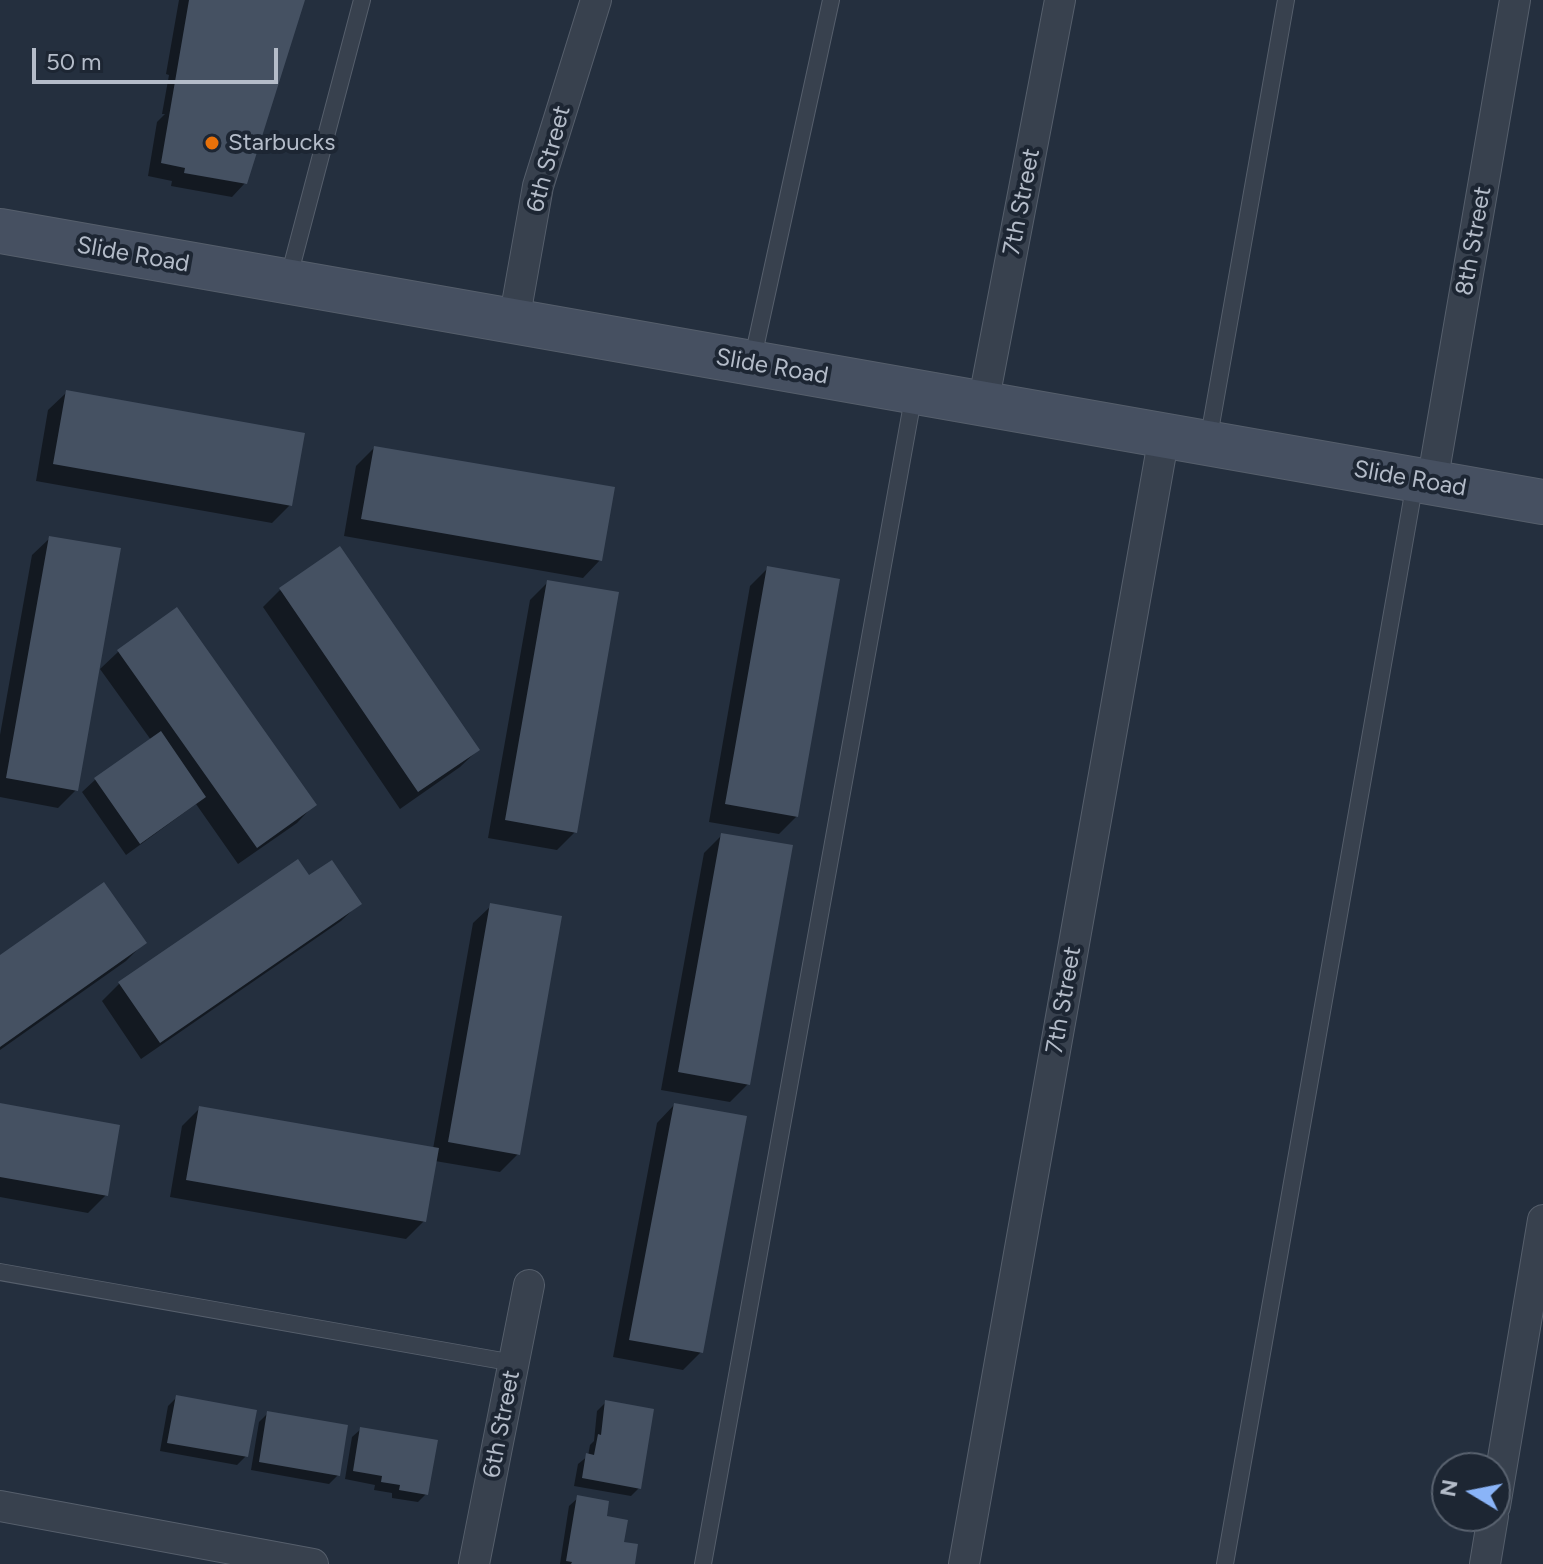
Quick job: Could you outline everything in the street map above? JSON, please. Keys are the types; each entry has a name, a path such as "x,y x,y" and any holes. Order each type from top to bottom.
{"main road":[{"name":"Slide Road","path":"0,231 1543,502"}],"street":[{"name":"6th Street","path":"514,321 538,186 596,0"},
{"name":"7th Street","path":"983,404 1060,0"},
{"name":"8th Street","path":"1424,481 1515,0"},
{"name":"7th Street","path":"964,1564 1164,436"},
{"path":"1504,1452 1543,1220"},
{"name":"6th Street","path":"474,1564 529,1285"},
{"path":"0,1506 158,1550 313,1564"},
{"path":"1485,1564 1490,1532"}],"lane":[{"path":"288,282 362,0"},
{"path":"751,363 831,0"},
{"path":"1207,443 1286,0"},
{"path":"703,1564 914,392"},
{"path":"1225,1564 1424,481"},
{"path":"0,1272 514,1363"}],"building":[{"path":"189,0 305,0 247,184 184,173 185,168 161,163"},
{"path":"66,390 305,433 292,506 53,464"},
{"path":"374,446 615,487 602,561 361,519"},
{"path":"49,536 121,548 78,791 6,778"},
{"path":"340,546 480,750 418,792 279,588"},
{"path":"767,566 840,579 798,817 725,804"},
{"path":"547,580 619,592 577,833 505,820"},
{"path":"177,607 317,805 257,848 117,650"},
{"path":"161,731 206,797 140,844 94,778"},
{"path":"721,833 793,845 750,1085 678,1072"},
{"path":"298,859 309,875 332,860 362,904 160,1043 118,982"},
{"path":"104,882 147,943 0,1047 0,955"},
{"path":"490,903 562,916 520,1155 448,1142"},
{"path":"0,1103 120,1125 108,1196 0,1177"},
{"path":"674,1103 747,1116 703,1353 629,1340"},
{"path":"199,1106 439,1148 426,1222 186,1180"},
{"path":"176,1395 257,1410 248,1457 167,1443"},
{"path":"605,1400 654,1409 641,1489 582,1478 586,1453 594,1455 598,1434 601,1435"},
{"path":"267,1411 348,1425 340,1476 259,1462"},
{"path":"360,1427 438,1440 428,1495 399,1490 400,1485 381,1482 382,1476 353,1471"},
{"path":"577,1495 609,1501 607,1516 628,1520 624,1542 638,1544 635,1564 571,1564 566,1561"}],"place":[{"name":"Starbucks","path":"212,143"}]}
